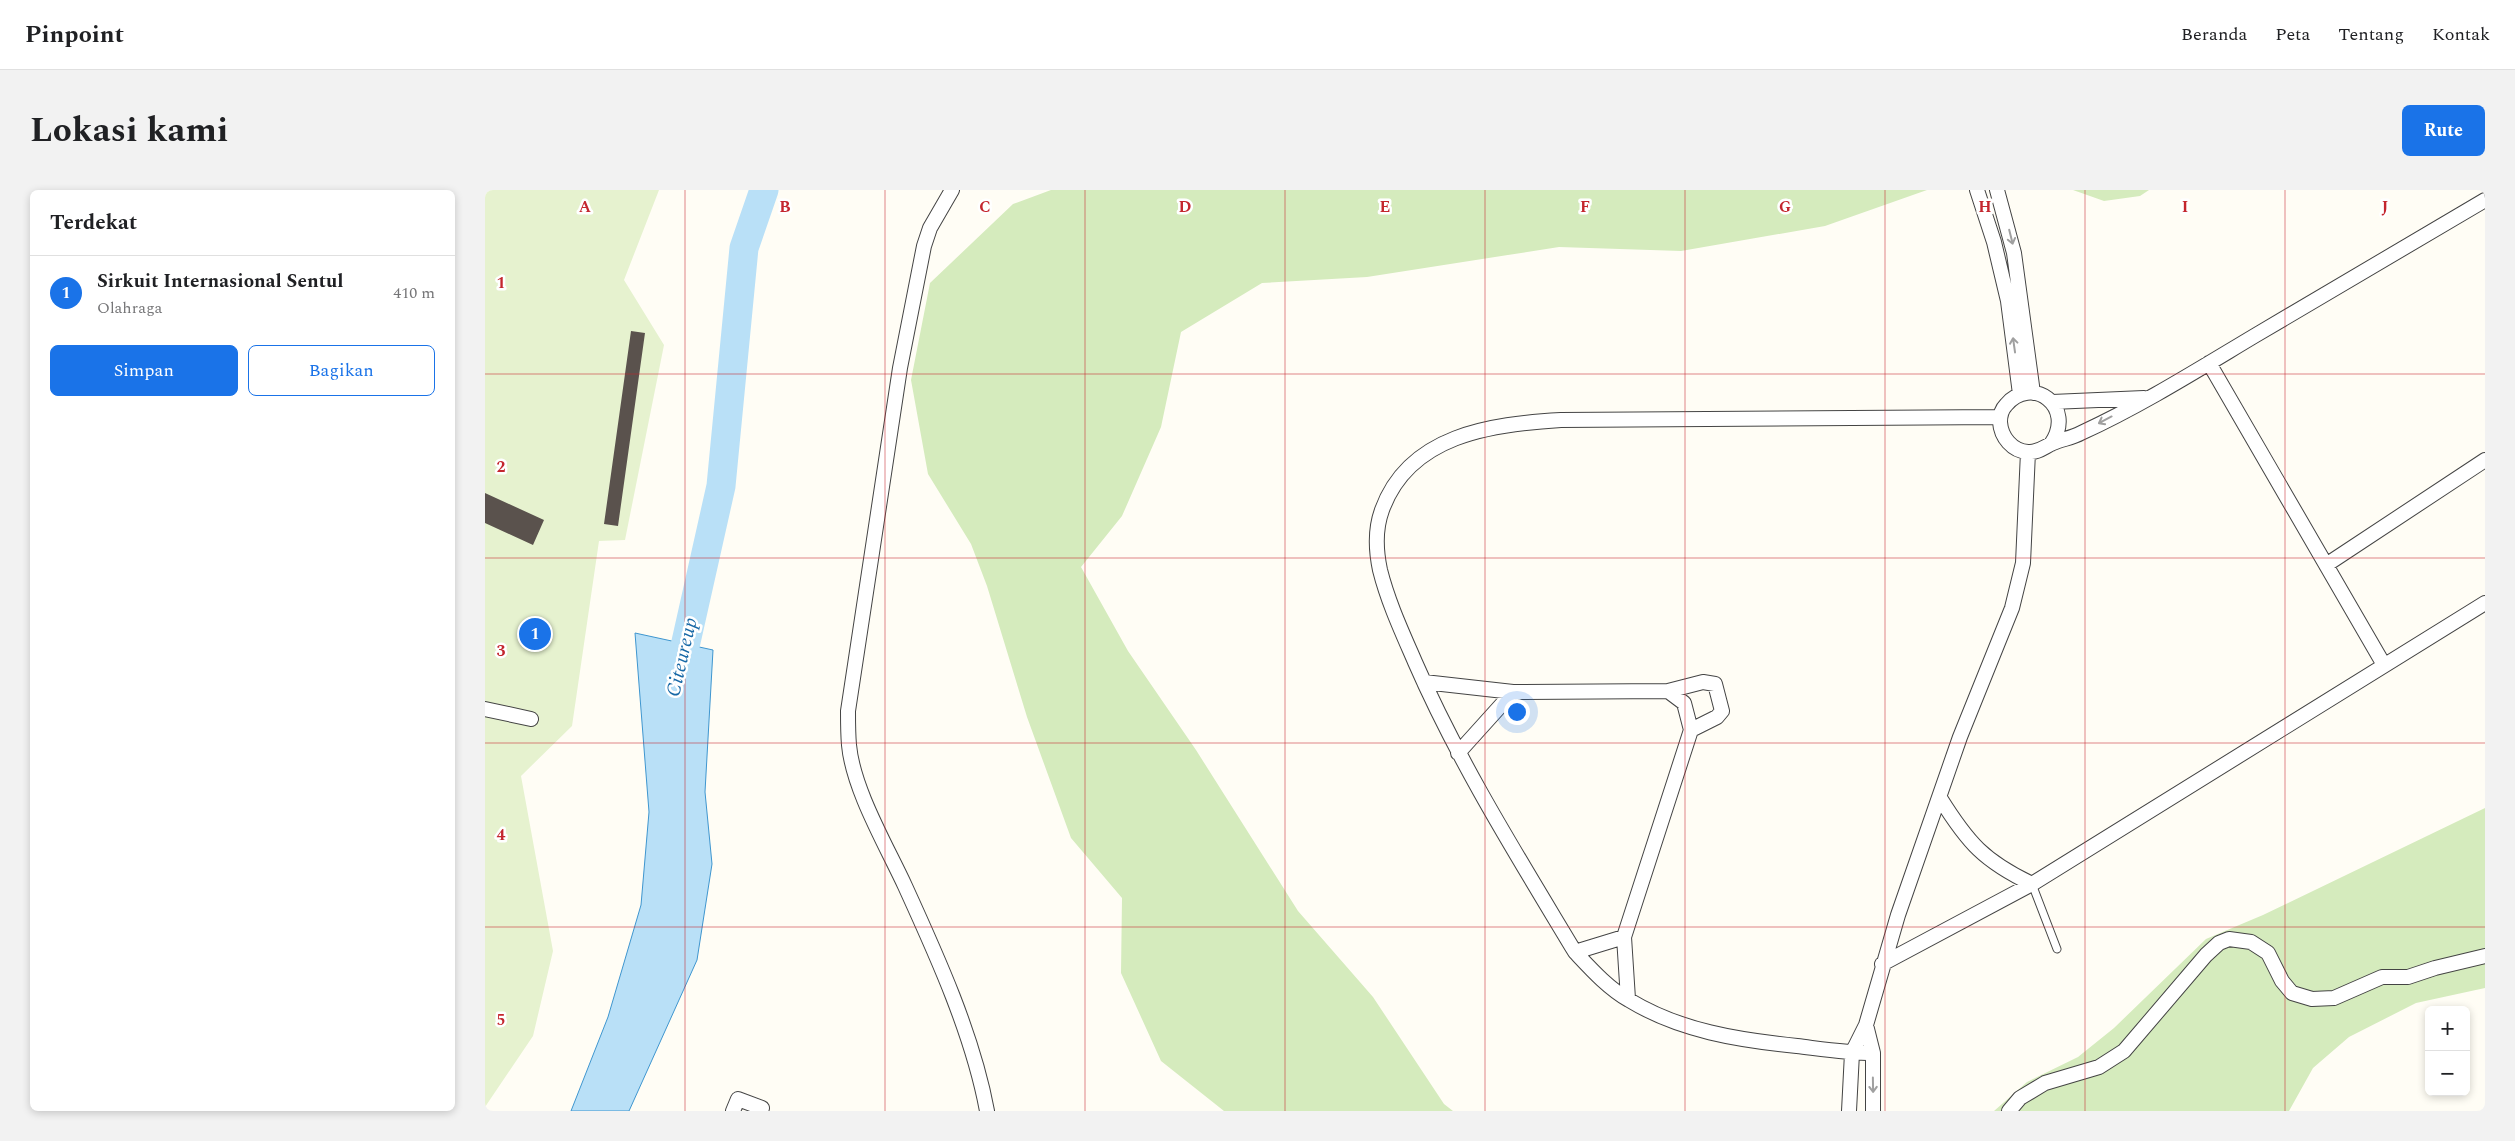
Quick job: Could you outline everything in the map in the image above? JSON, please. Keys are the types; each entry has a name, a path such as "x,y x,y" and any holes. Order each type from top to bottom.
{"street":[{"path":"952,190 930,228 924,246 900,368 848,711 849,746 854,770 865,799 924,928 960,1018 984,1093 987,1111"},
{"path":"1977,190 1994,242 2027,393"},
{"path":"1997,190 2015,253 2027,393"},
{"path":"2051,444 2057,434 2060,423 2058,412 2052,402 2043,396 2027,393 2011,399 2004,407 2000,417 2001,430 2006,441 2016,449 2028,452 2040,450 2080,434 2209,363 2485,200"},
{"path":"2209,363 2384,665"},
{"path":"2052,402 2148,398"},
{"path":"1873,1053 1852,1053 1727,1036 1663,1019 1628,1000 1575,952 1458,753 1424,682 1391,606 1380,570 1377,531 1381,512 1393,485 1407,468 1452,440 1491,427 1561,420 2000,417"},
{"path":"1849,1111 1852,1053 1866,1025 1882,964 1960,737 2012,608 2023,562 2028,452"},
{"path":"2326,565 2485,460"},
{"path":"1882,964 2032,884 2485,603"},
{"path":"1424,682 1513,692 1668,691 1703,682 1715,684 1722,711 1717,717 1691,730"},
{"path":"1628,1000 1624,937 1691,730 1684,703 1668,691"},
{"path":"1458,753 1513,692"},
{"path":"485,709 531,719"},
{"path":"1940,798 1962,833 1975,848 2009,873 2032,884"},
{"path":"1575,952 1624,937"},
{"path":"2009,1111 2020,1098 2045,1083 2099,1067 2124,1051 2206,955 2219,944 2229,939 2251,942 2268,953 2282,981 2291,993 2312,999 2334,998 2381,978 2407,977 2485,956"},
{"path":"1866,1025 1873,1053 1873,1111"},
{"path":"733,1111 738,1099 762,1108 761,1111"}],"lane":[{"path":"2032,884 2057,948"}],"green space":[{"path":"485,190 659,190 624,280 664,345 625,540 599,541 572,726 521,776 553,951 533,1036 485,1107"},
{"path":"1051,190 1927,190 1825,226 1681,251 1559,247 1367,277 1262,283 1181,332 1161,427 1122,516 1081,567 1128,651 1196,750 1298,911 1373,997 1444,1104 1453,1111 1224,1111 1161,1061 1121,973 1122,898 1071,838 1027,717 987,586 971,544 928,474 911,380 930,283 1013,204"},
{"path":"2073,190 2149,190 2140,196 2104,201"},
{"path":"2485,808 2485,988 2416,1003 2349,1037 2313,1068 2289,1111 1994,1111 2027,1082 2078,1057 2114,1028 2206,939 2263,915"}],"water":[{"path":"635,633 713,650 705,792 712,864 697,960 629,1111 571,1111 608,1017 641,905 649,812"}],"building":[{"path":"631,331 645,333 618,526 604,524"},
{"path":"485,493 544,520 533,545 485,523"}],"waterway":[{"name":"Citeureup","path":"677,682 721,486 744,248 764,190"}],"place":[{"name":"Sirkuit Internasional Sentul","path":"535,634"}]}
